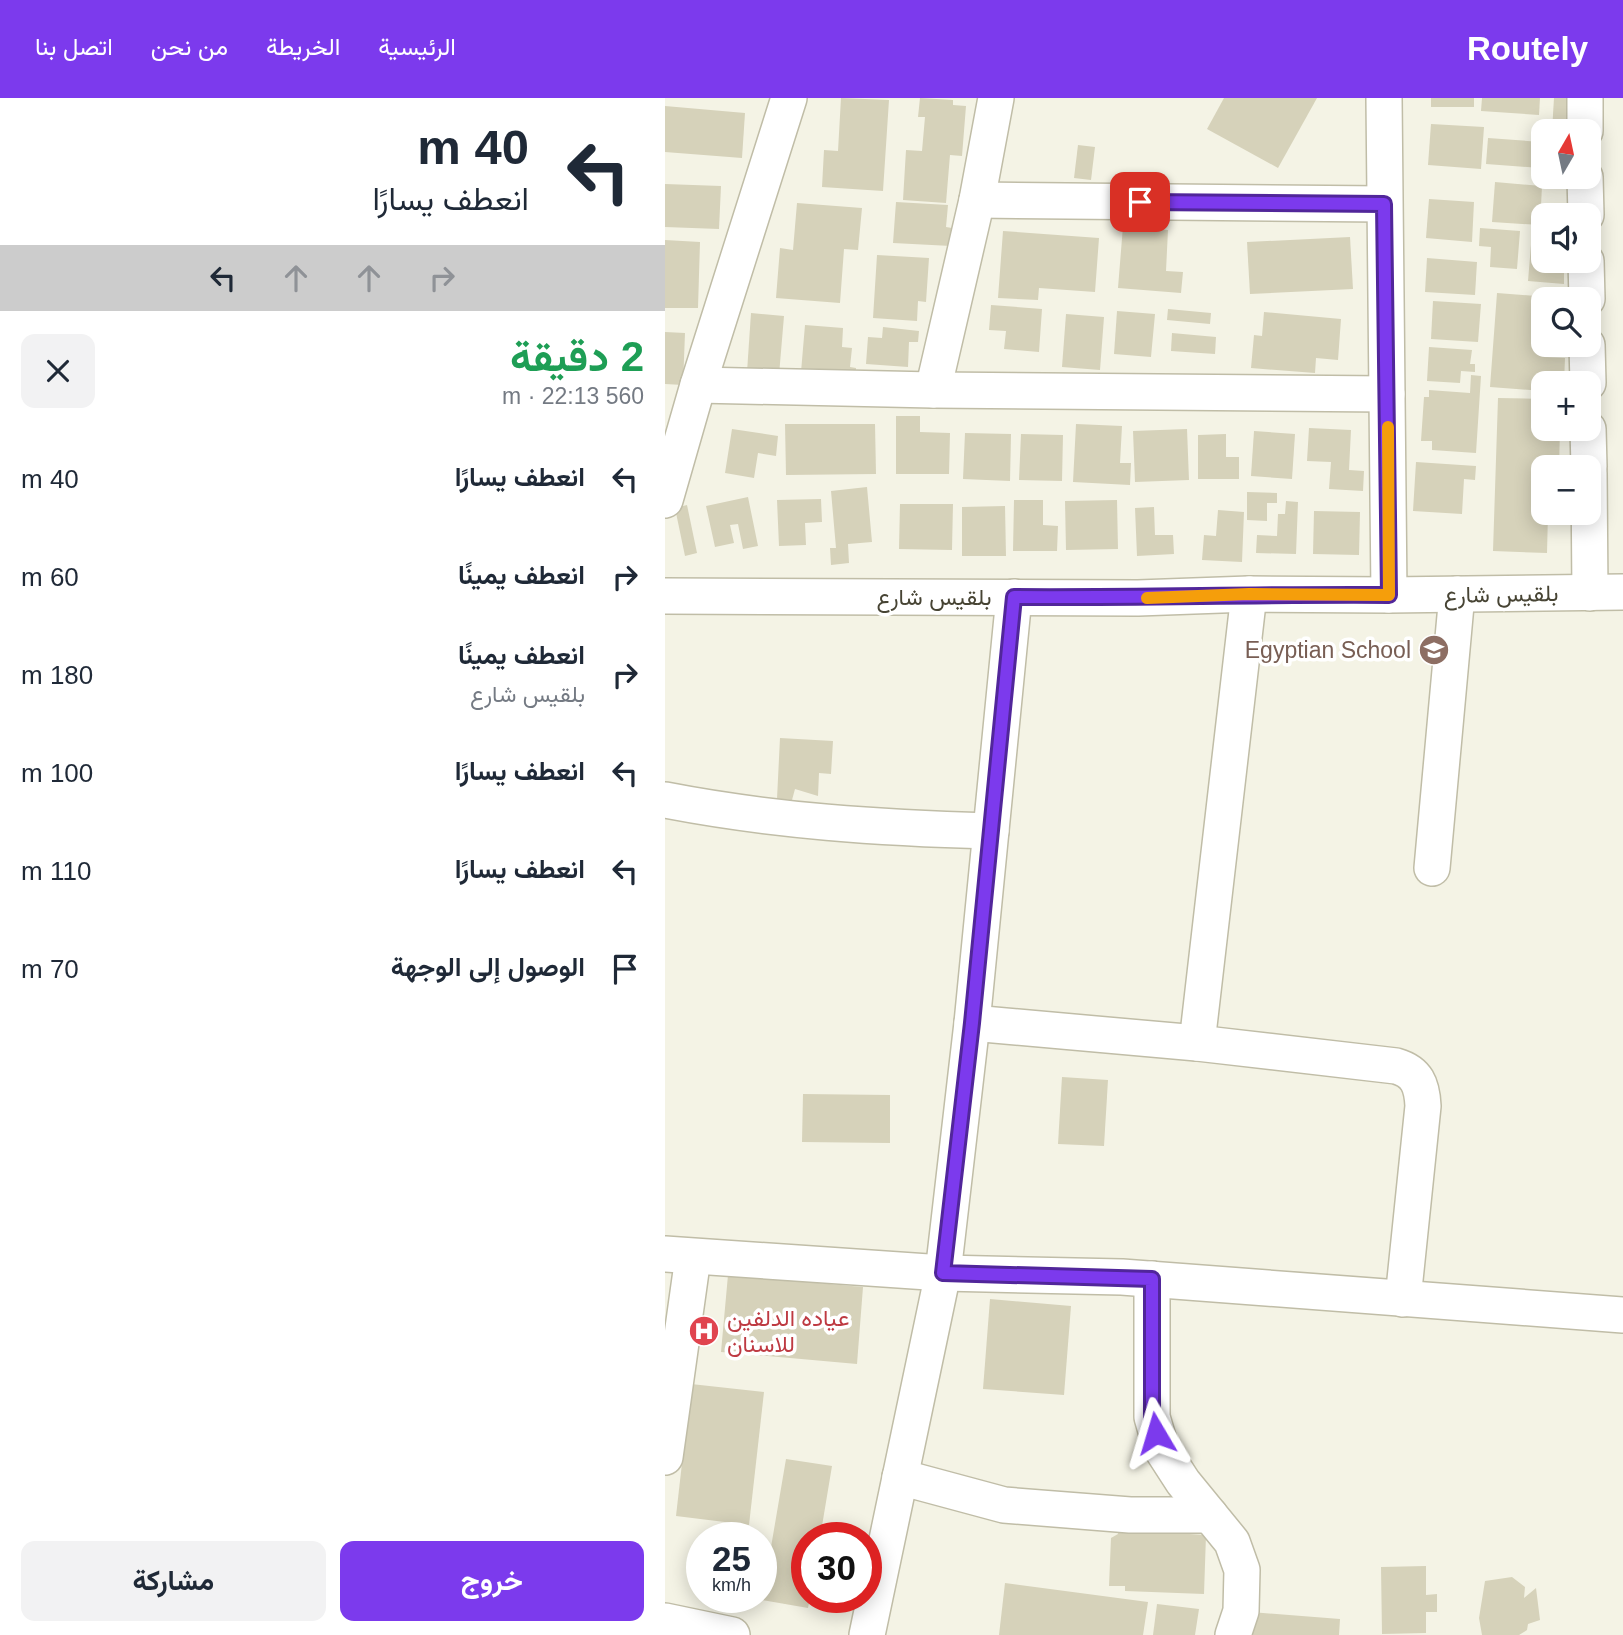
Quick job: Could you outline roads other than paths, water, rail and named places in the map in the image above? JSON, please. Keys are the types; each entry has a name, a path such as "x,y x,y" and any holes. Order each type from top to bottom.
{"street":[{"path":"665,500 698,385 789,98"},
{"path":"933,390 977,200 996,98"},
{"path":"1384,98 1389,595"},
{"path":"1584,98 1585,119"},
{"path":"977,200 1384,204"},
{"path":"698,385 1387,394"},
{"path":"1597,525 1607,592"},
{"name":"بلقيس شارع","path":"665,596 1138,598 1249,594 1607,592"},
{"path":"1198,1043 1249,594"},
{"path":"1432,867 1457,594"},
{"path":"867,1635 943,1273 972,1023 1014,597"},
{"path":"665,800 754,815 867,827 991,831"},
{"path":"972,1023 1198,1043 1408,1069 1418,1079 1423,1106 1403,1299"},
{"path":"665,1457 679,1255 943,1273 1152,1279 1623,1315"},
{"path":"1152,1279 1152,1418 1161,1448 1183,1482 1232,1542 1242,1570 1241,1611 1233,1635"},
{"path":"900,1477 1004,1504 1130,1515 1210,1515"},
{"path":"665,1620 732,1635"}],"place":[{"name":"Egyptian School","path":"1434,650"},
{"name":"عياده الدلفين للاسنان","path":"704,1331"}]}
